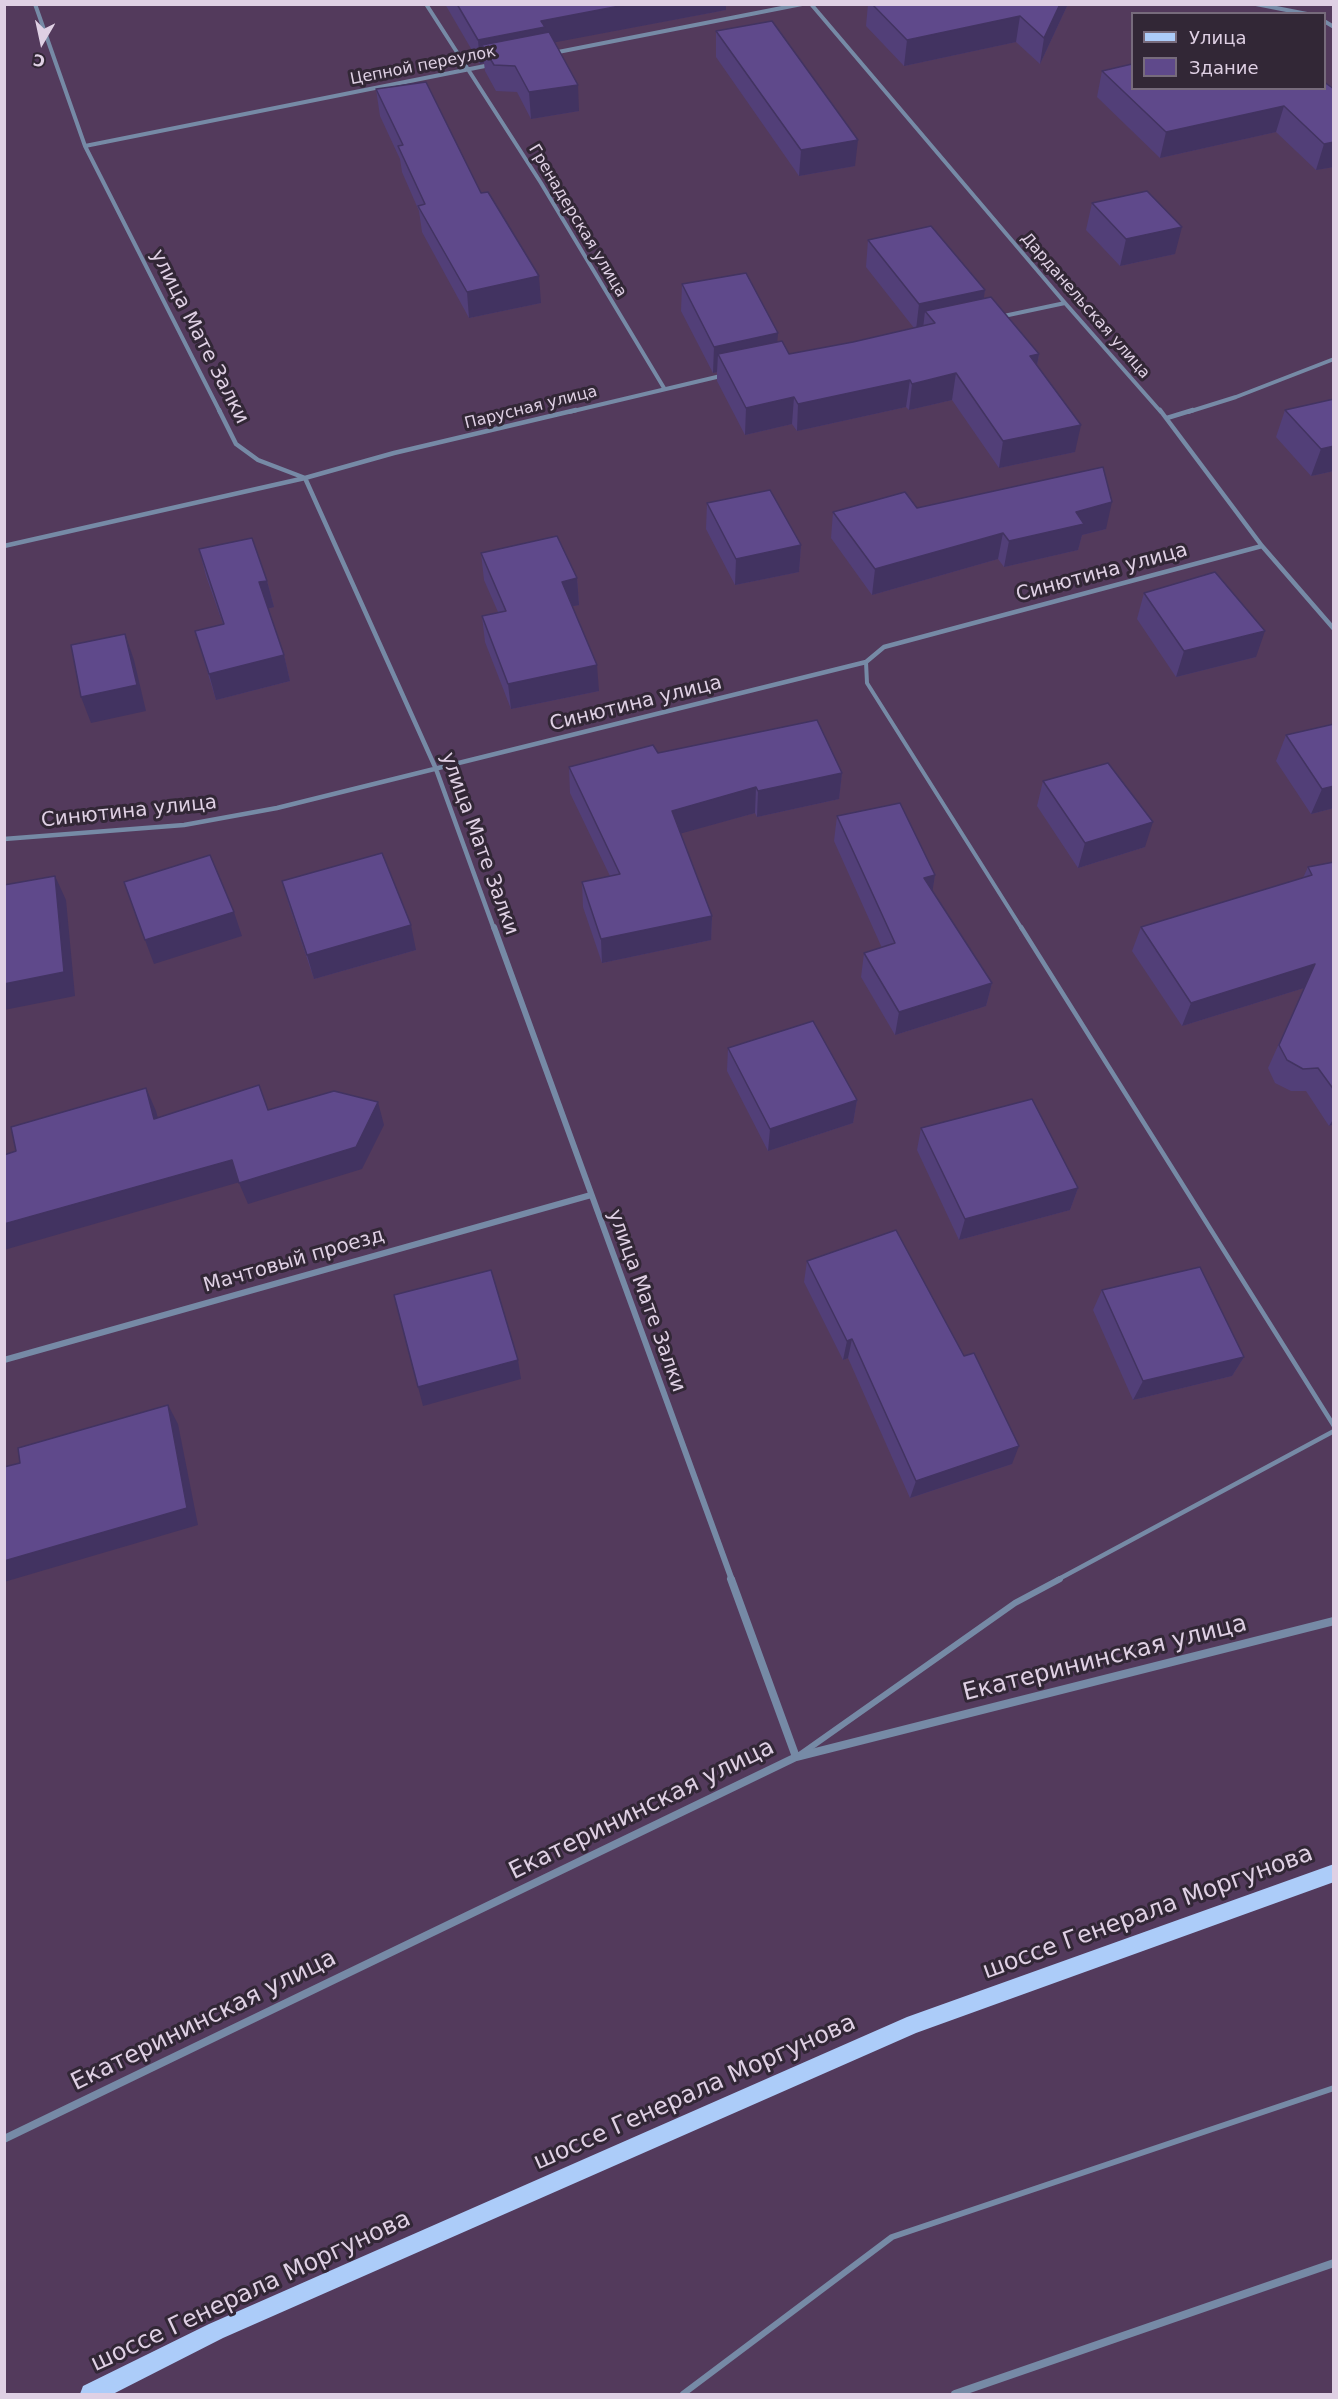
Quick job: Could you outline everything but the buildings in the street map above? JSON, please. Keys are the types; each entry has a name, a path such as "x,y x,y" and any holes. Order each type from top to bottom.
{"main road":[{"name":"шоссе Генерала Моргунова","path":"91,2394 216,2331 914,2024 1334,1873"}],"street":[{"name":"улица Мате Залки","path":"35,4 84,146 236,444 258,460 305,478 436,769 796,1757"},
{"name":"Гренадерская улица","path":"426,4 541,183 664,388"},
{"path":"547,54 802,4"},
{"name":"Дарданельская улица","path":"811,4 1065,303 1167,418 1262,546 1334,629"},
{"path":"1256,4 1297,12"},
{"name":"Цепной переулок","path":"84,146 501,63"},
{"path":"996,317 1065,303"},
{"path":"1167,418 1236,397 1334,360"},
{"name":"Парусная улица","path":"4,546 305,478 393,453 732,374"},
{"name":"Синютина улица","path":"4,839 184,825 277,808 866,662 884,647 1262,546"},
{"name":"Мачтовый проезд","path":"4,1360 591,1195"},
{"name":"Екатерининская улица","path":"4,2139 796,1757 1334,1621"},
{"path":"955,2394 1334,2263"}],"lane":[{"path":"866,662 867,683 1334,1426"},
{"path":"796,1757 1015,1603 1334,1431"},
{"path":"683,2394 892,2237 1334,2088"}]}
